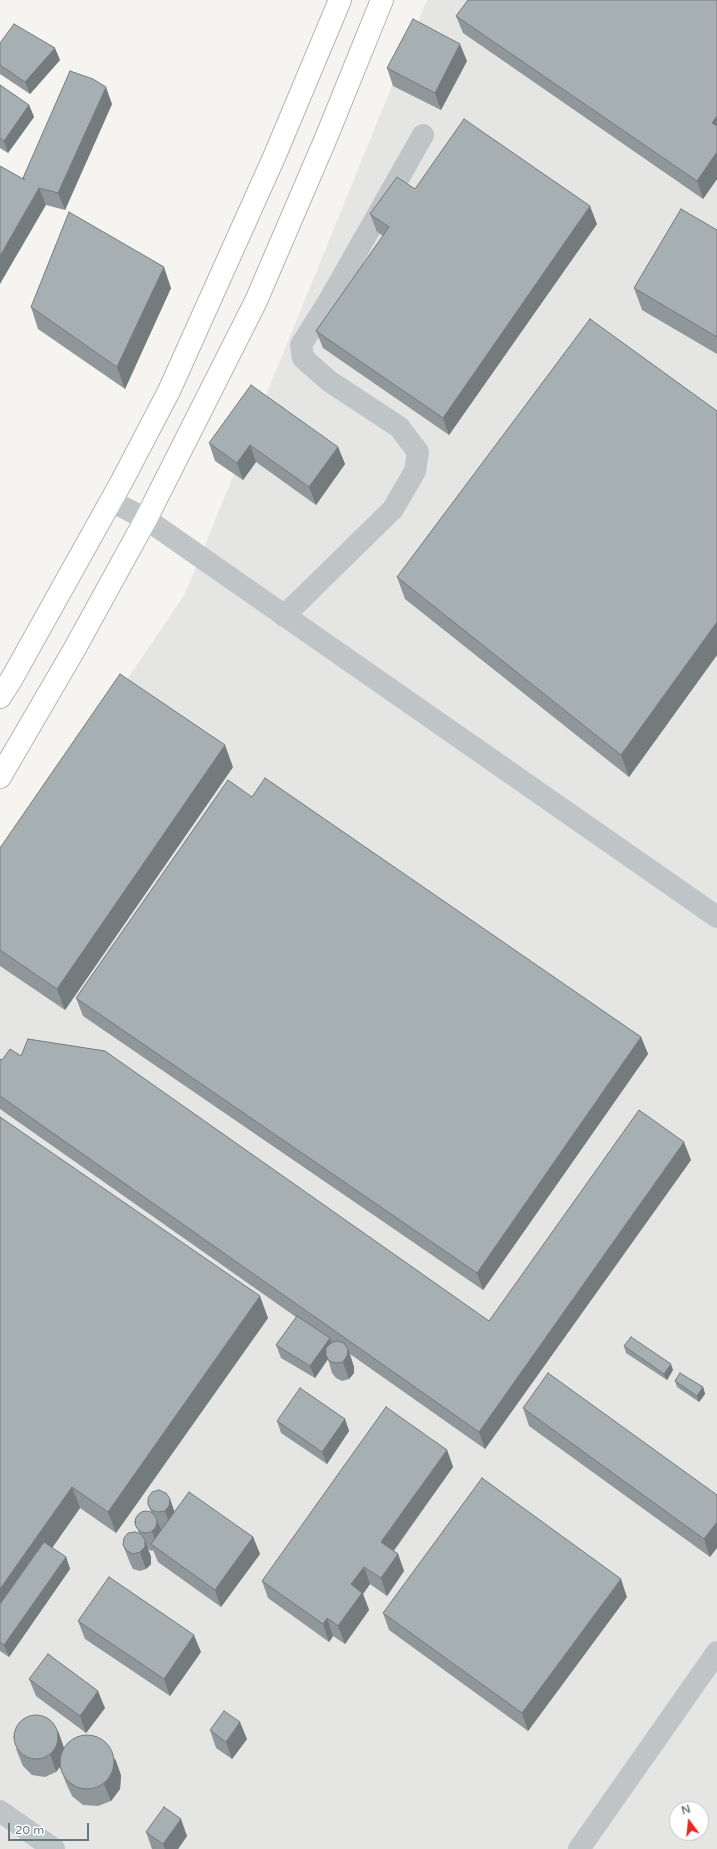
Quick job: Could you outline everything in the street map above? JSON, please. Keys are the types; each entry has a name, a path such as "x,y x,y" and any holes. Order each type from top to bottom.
{"main road":[{"path":"4,683 111,501 169,390 276,155 340,0"},
{"path":"0,777 74,650 146,519 256,301 326,138 382,0"}],"street":[{"path":"284,616 393,509 415,472 418,452 399,427 329,381 303,358 301,345 330,299 422,135"},
{"path":"111,501 146,519 717,917"},
{"path":"579,1849 717,1652"},
{"path":"0,1811 54,1849"}],"shaded area":[{"path":"427,0 717,0 717,1849 0,1849 0,867 185,594"}],"building":[{"path":"468,0 717,0 717,116 712,123 717,126 717,152 697,181 456,16"},
{"path":"413,19 460,44 435,93 387,68"},
{"path":"14,24 55,48 25,82 0,65 0,43"},
{"path":"70,71 93,79 106,87 58,193 39,188 0,256 0,166 25,180 23,178"},
{"path":"0,85 29,105 4,141 0,138"},
{"path":"464,119 590,206 443,418 316,331 389,227 370,214 397,177 415,189"},
{"path":"681,209 717,230 717,337 634,288"},
{"path":"69,212 164,267 117,367 31,307"},
{"path":"590,319 717,411 717,622 621,755 397,577"},
{"path":"251,385 338,447 309,487 250,445 237,463 209,443"},
{"path":"120,674 225,745 57,989 0,950 0,848"},
{"path":"265,778 641,1037 477,1273 76,998 228,780 252,797"},
{"path":"28,1039 105,1051 489,1321 639,1110 684,1142 479,1432 0,1096 0,1059 2,1060 10,1049 21,1056"},
{"path":"0,1117 260,1296 108,1512 72,1487 0,1589"},
{"path":"297,1316 330,1338 310,1366 276,1345"},
{"path":"631,1337 671,1364 664,1374 624,1346"},
{"path":"337,1341 344,1343 348,1349 347,1356 343,1362 336,1363 329,1361 326,1355 326,1348 331,1343"},
{"path":"548,1373 717,1495 717,1522 704,1539 523,1408"},
{"path":"680,1373 703,1387 697,1396 675,1381"},
{"path":"300,1388 345,1419 322,1452 277,1421"},
{"path":"386,1407 447,1450 381,1542 398,1554 381,1578 364,1567 351,1584 362,1593 338,1626 327,1618 323,1624 262,1581"},
{"path":"482,1478 621,1579 522,1713 383,1613"},
{"path":"159,1490 166,1493 170,1499 169,1506 165,1511 158,1512 151,1510 148,1504 148,1498 152,1492"},
{"path":"189,1492 253,1537 215,1590 151,1544"},
{"path":"146,1511 154,1514 157,1522 154,1530 146,1533 138,1530 135,1522 138,1514"},
{"path":"135,1532 141,1534 145,1540 145,1547 140,1552 133,1554 127,1551 123,1545 124,1538 128,1533"},
{"path":"44,1542 66,1557 4,1645 0,1642 0,1604"},
{"path":"109,1577 194,1635 164,1679 78,1621"},
{"path":"48,1654 98,1691 80,1716 29,1679"},
{"path":"224,1711 240,1722 226,1742 210,1730"},
{"path":"32,1715 40,1715 45,1716 52,1721 57,1728 57,1746 52,1753 45,1758 32,1759 24,1756 17,1749 14,1741 14,1733 17,1725 24,1718"},
{"path":"82,1735 92,1735 102,1739 110,1747 114,1757 114,1767 110,1777 102,1785 92,1789 82,1789 72,1785 64,1777 60,1767 60,1757 64,1747 72,1739"},
{"path":"164,1807 181,1819 163,1844 146,1832"}]}
